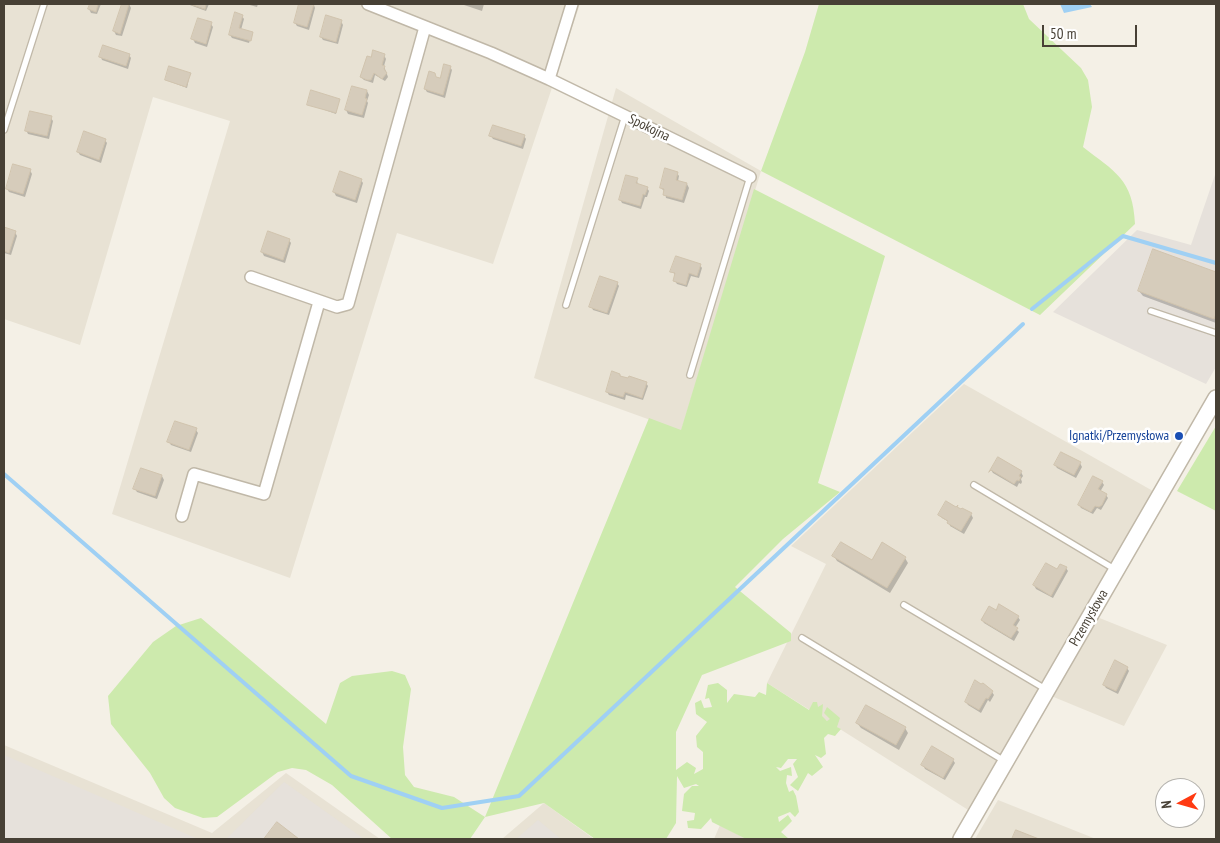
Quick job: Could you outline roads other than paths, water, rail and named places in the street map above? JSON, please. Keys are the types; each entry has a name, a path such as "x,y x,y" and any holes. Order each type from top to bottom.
{"street":[{"name":"Spokojna","path":"368,4 491,53 750,177"},
{"path":"548,79 572,4"},
{"path":"251,277 337,307 348,304 425,26"},
{"path":"182,516 194,474 264,494 320,302"},
{"name":"Przemysłowa","path":"961,839 1216,398"}],"lane":[{"path":"4,130 44,4"},
{"path":"566,305 625,116"},
{"path":"690,375 750,177"},
{"path":"1151,311 1216,333"},
{"path":"974,485 1116,570"},
{"path":"904,606 1047,690"},
{"path":"802,638 1006,762"}],"water":[{"path":"1060,4 1090,4 1092,7 1064,13"}],"waterway":[{"path":"1032,309 1123,236 1216,263"},
{"path":"4,474 351,776 442,808 519,796 1023,324"}],"place":[{"name":"Ignatki/Przemysłowa","path":"1179,436"}]}
